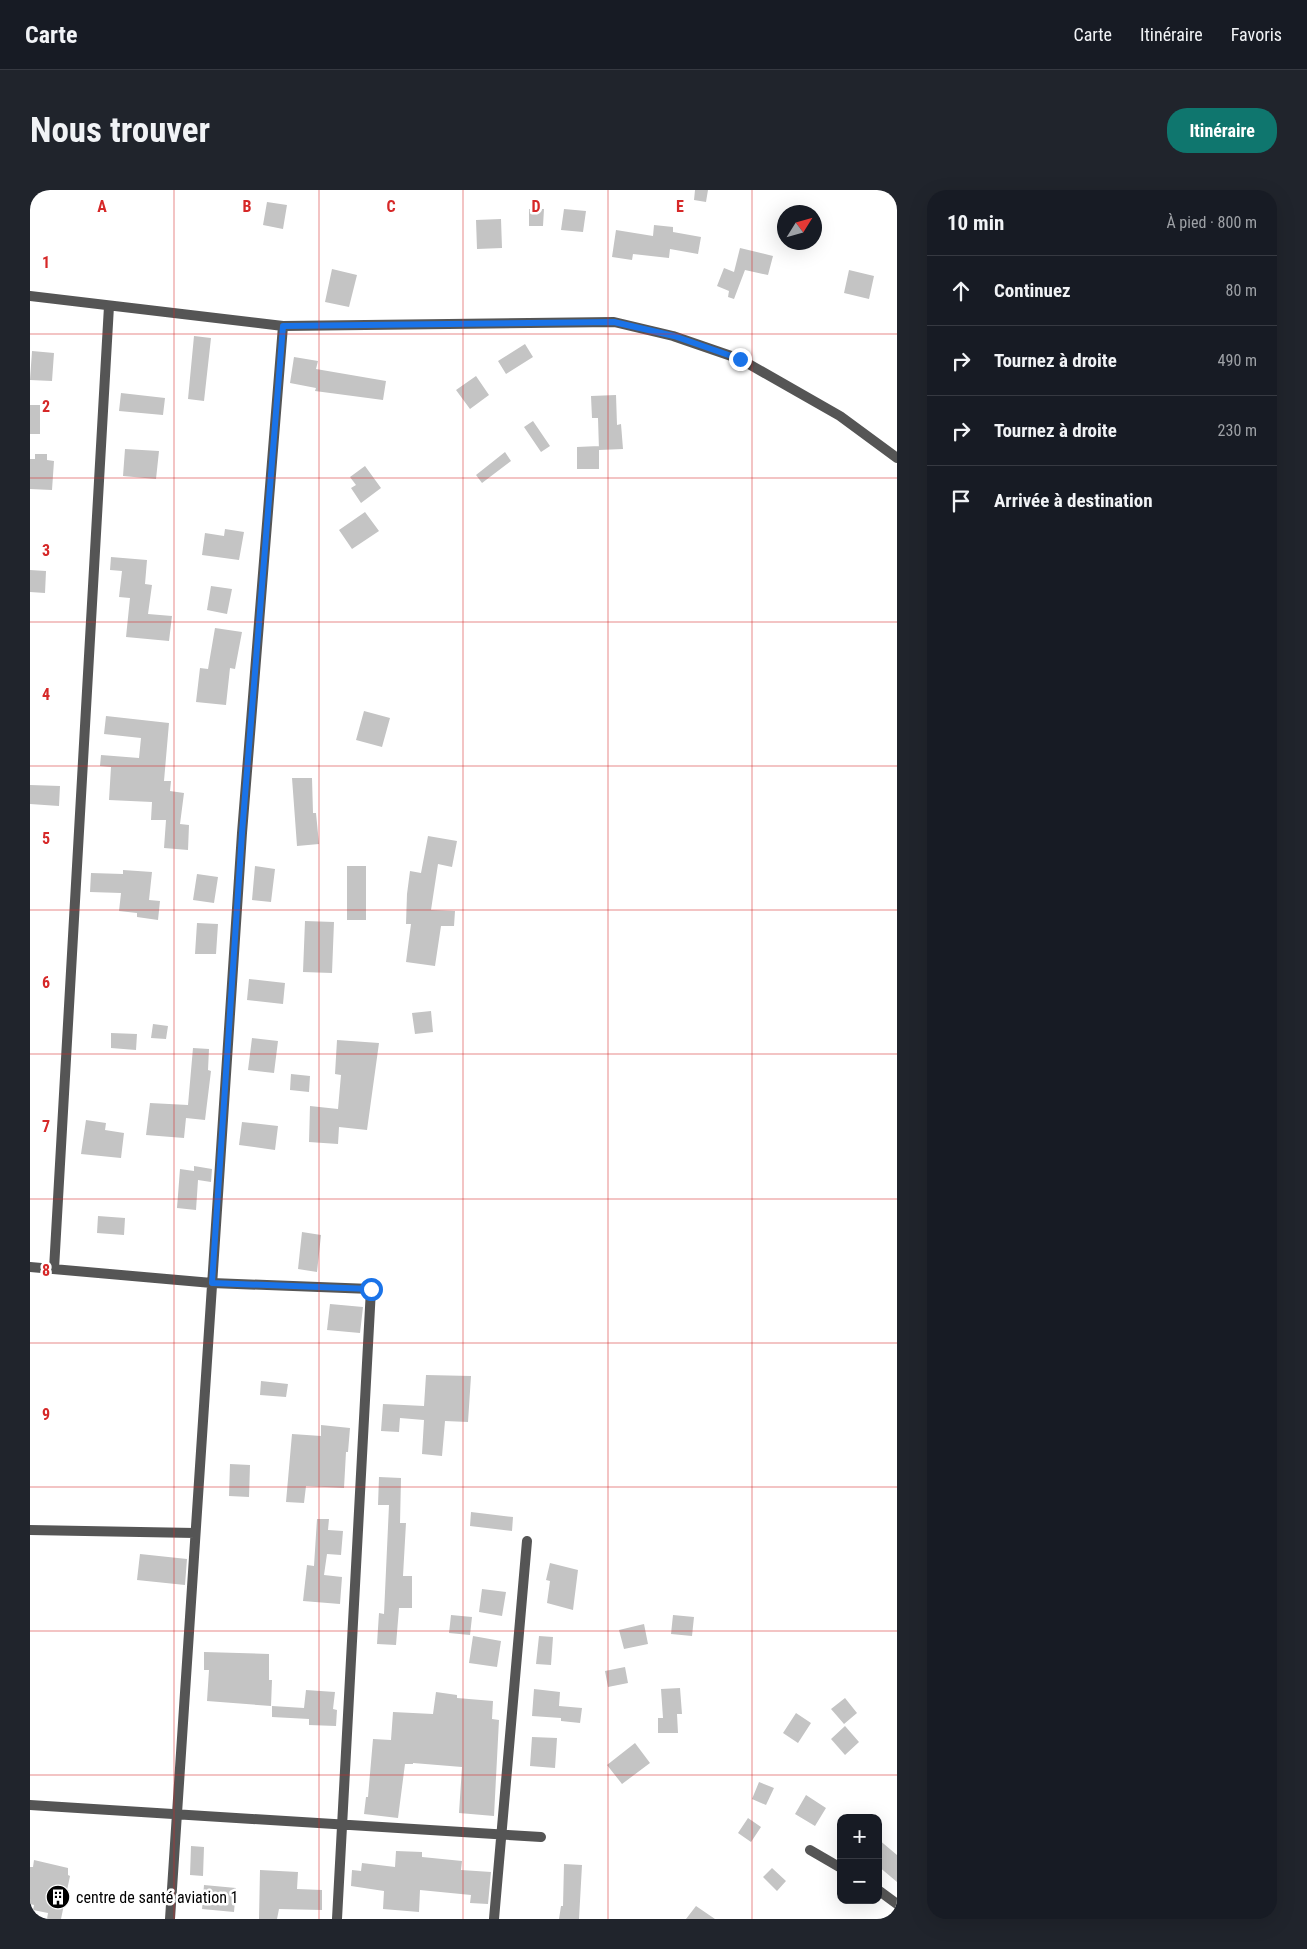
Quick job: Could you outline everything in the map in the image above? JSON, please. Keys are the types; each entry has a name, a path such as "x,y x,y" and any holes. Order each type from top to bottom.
{"street":[{"path":"30,296 283,326 614,322 674,336 740,359 840,416 897,458"},
{"path":"54,1269 110,306"},
{"path":"170,1919 242,833 283,326"},
{"path":"30,1267 212,1283 371,1289 344,1823 337,1919"},
{"path":"30,1530 195,1534"},
{"path":"494,1919 527,1541"},
{"path":"30,1805 344,1823 540,1837"},
{"path":"810,1850 837,1866"},
{"path":"882,1893 897,1904"}],"building":[{"path":"695,190 708,190 706,202 694,200"},
{"path":"267,202 287,205 283,229 263,225"},
{"path":"529,209 544,209 543,226 529,226"},
{"path":"564,209 586,211 583,232 561,230"},
{"path":"501,219 502,248 477,249 476,220"},
{"path":"654,225 673,227 673,232 701,237 698,254 670,249 669,258 633,254 632,260 612,257 616,230 653,236"},
{"path":"740,248 773,256 768,275 745,270 734,299 728,297 729,291 717,286 724,268 734,272"},
{"path":"332,269 357,275 349,307 325,302"},
{"path":"849,270 874,276 869,299 844,293"},
{"path":"194,336 211,338 204,401 188,399"},
{"path":"525,344 533,357 506,374 498,361"},
{"path":"32,351 54,353 52,381 30,380"},
{"path":"294,357 318,361 316,369 386,381 383,400 315,391 316,388 290,383"},
{"path":"476,376 489,395 470,409 456,390"},
{"path":"121,393 165,398 163,415 119,411"},
{"path":"616,395 617,425 621,424 623,449 599,450 598,418 592,418 591,396"},
{"path":"30,405 40,405 40,434 30,434"},
{"path":"533,421 550,446 541,452 524,427"},
{"path":"599,446 599,469 577,469 577,447"},
{"path":"125,449 159,451 156,479 123,476"},
{"path":"505,452 511,461 482,483 476,475"},
{"path":"35,454 47,454 47,460 54,461 52,490 30,489 30,459 35,459"},
{"path":"365,466 381,488 361,503 351,488 356,485 350,477"},
{"path":"365,512 379,531 352,549 339,530"},
{"path":"225,529 244,532 239,560 202,555 205,533 224,536"},
{"path":"111,557 147,560 145,584 152,585 148,614 172,616 169,641 126,637 130,598 119,597 122,571 110,570"},
{"path":"30,570 46,571 45,593 30,592"},
{"path":"211,586 232,589 227,614 207,610"},
{"path":"215,628 242,632 235,669 230,668 226,705 196,702 200,668 208,669"},
{"path":"364,711 390,718 382,747 356,740"},
{"path":"106,716 169,723 164,781 171,781 170,791 184,793 180,824 189,825 188,850 164,848 166,820 151,820 152,802 109,800 111,767 100,766 101,755 139,758 141,738 104,734"},
{"path":"292,778 312,778 313,813 316,813 319,844 297,846"},
{"path":"30,785 60,786 59,806 30,804"},
{"path":"428,836 457,841 452,867 438,864 431,910 455,911 454,926 441,926 435,966 406,962 411,924 406,924 410,871 421,873"},
{"path":"255,866 275,869 271,902 252,900"},
{"path":"347,866 366,866 366,920 347,920"},
{"path":"123,870 152,872 149,900 160,901 158,920 137,917 137,913 119,911 121,893 90,892 91,873 123,874"},
{"path":"197,874 218,877 214,903 193,900"},
{"path":"305,921 334,922 332,973 303,972"},
{"path":"197,923 218,924 216,954 195,954"},
{"path":"249,979 285,983 283,1004 247,1000"},
{"path":"431,1011 433,1032 415,1034 412,1013"},
{"path":"153,1024 168,1026 166,1039 151,1038"},
{"path":"111,1033 137,1034 136,1050 111,1048"},
{"path":"252,1038 278,1041 274,1073 248,1070"},
{"path":"337,1040 379,1043 367,1130 339,1127 338,1144 309,1142 310,1106 338,1109 341,1075 335,1074"},
{"path":"193,1048 209,1049 208,1070 211,1071 205,1120 186,1118 184,1138 146,1135 150,1103 188,1105"},
{"path":"291,1074 310,1076 309,1092 290,1090"},
{"path":"86,1120 106,1123 105,1130 124,1133 121,1158 81,1154"},
{"path":"242,1122 278,1126 275,1150 239,1145"},
{"path":"194,1166 212,1169 211,1182 198,1180 196,1210 177,1208 180,1169 194,1171"},
{"path":"98,1216 125,1218 124,1235 97,1233"},
{"path":"302,1232 321,1235 317,1272 298,1269"},
{"path":"330,1304 363,1307 360,1333 327,1330"},
{"path":"426,1375 471,1376 468,1422 445,1421 442,1456 422,1454 424,1420 400,1418 399,1432 381,1431 383,1404 424,1406"},
{"path":"261,1381 288,1384 286,1397 260,1395"},
{"path":"321,1425 350,1428 348,1452 346,1452 344,1488 306,1486 304,1503 286,1502 292,1434 321,1436"},
{"path":"230,1464 250,1465 249,1497 229,1496"},
{"path":"379,1477 401,1478 400,1523 406,1523 403,1576 412,1576 412,1608 399,1608 396,1645 377,1644 379,1613 384,1614 389,1505 378,1505"},
{"path":"471,1512 513,1517 512,1531 470,1526"},
{"path":"317,1519 329,1519 328,1530 343,1531 341,1555 327,1554 324,1575 342,1577 340,1604 303,1601 307,1565 314,1566"},
{"path":"140,1554 187,1559 185,1585 137,1580"},
{"path":"550,1563 578,1570 573,1610 547,1603 550,1581 546,1580"},
{"path":"482,1589 506,1592 502,1616 479,1612"},
{"path":"451,1615 472,1617 470,1635 449,1633"},
{"path":"673,1615 694,1617 692,1636 671,1634"},
{"path":"644,1624 648,1644 624,1649 619,1630"},
{"path":"473,1636 501,1641 497,1667 469,1663"},
{"path":"539,1636 553,1637 551,1665 536,1664"},
{"path":"204,1652 269,1654 269,1680 272,1680 271,1706 207,1701 209,1670 204,1670"},
{"path":"625,1667 628,1683 608,1687 605,1671"},
{"path":"680,1688 682,1714 677,1714 678,1733 658,1733 658,1718 663,1718 661,1689"},
{"path":"534,1689 560,1692 559,1706 582,1708 580,1723 561,1721 561,1718 532,1716"},
{"path":"306,1690 335,1692 333,1709 337,1710 336,1726 309,1725 309,1719 272,1717 272,1706 304,1708"},
{"path":"436,1692 457,1695 457,1698 493,1701 492,1719 499,1720 494,1816 459,1813 462,1767 413,1763 405,1764 398,1818 364,1814 366,1797 368,1797 373,1739 391,1740 393,1712 433,1714"},
{"path":"845,1698 857,1713 844,1724 831,1709"},
{"path":"796,1713 811,1723 798,1743 783,1733"},
{"path":"845,1726 859,1742 845,1755 831,1739"},
{"path":"532,1737 557,1738 555,1768 530,1766"},
{"path":"635,1743 650,1763 622,1784 607,1765"},
{"path":"759,1782 774,1788 766,1805 752,1799"},
{"path":"806,1795 826,1808 815,1826 795,1814"},
{"path":"748,1818 761,1827 751,1842 738,1833"},
{"path":"882,1842 897,1855 897,1882 882,1869"},
{"path":"191,1846 204,1847 203,1876 190,1875"},
{"path":"396,1851 422,1852 422,1857 462,1861 461,1870 491,1872 488,1904 470,1903 471,1895 420,1890 419,1912 383,1909 384,1891 351,1886 352,1870 361,1871 362,1863 395,1867"},
{"path":"34,1860 68,1868 68,1875 70,1876 61,1919 47,1919 48,1913 33,1910 34,1905 30,1904 30,1867 33,1867"},
{"path":"564,1864 582,1865 579,1919 559,1919 561,1906 563,1906"},
{"path":"772,1868 786,1881 777,1891 763,1877"},
{"path":"260,1870 298,1872 297,1889 322,1890 322,1910 279,1909 277,1919 259,1919"},
{"path":"204,1885 236,1888 234,1912 202,1909"},
{"path":"696,1906 715,1919 686,1919"}],"place":[{"name":"centre de santé aviation 1","path":"58,1897"}],"route":[{"path":"371,1289 212,1283 242,833 283,326 614,322 674,336 740,359"}]}
